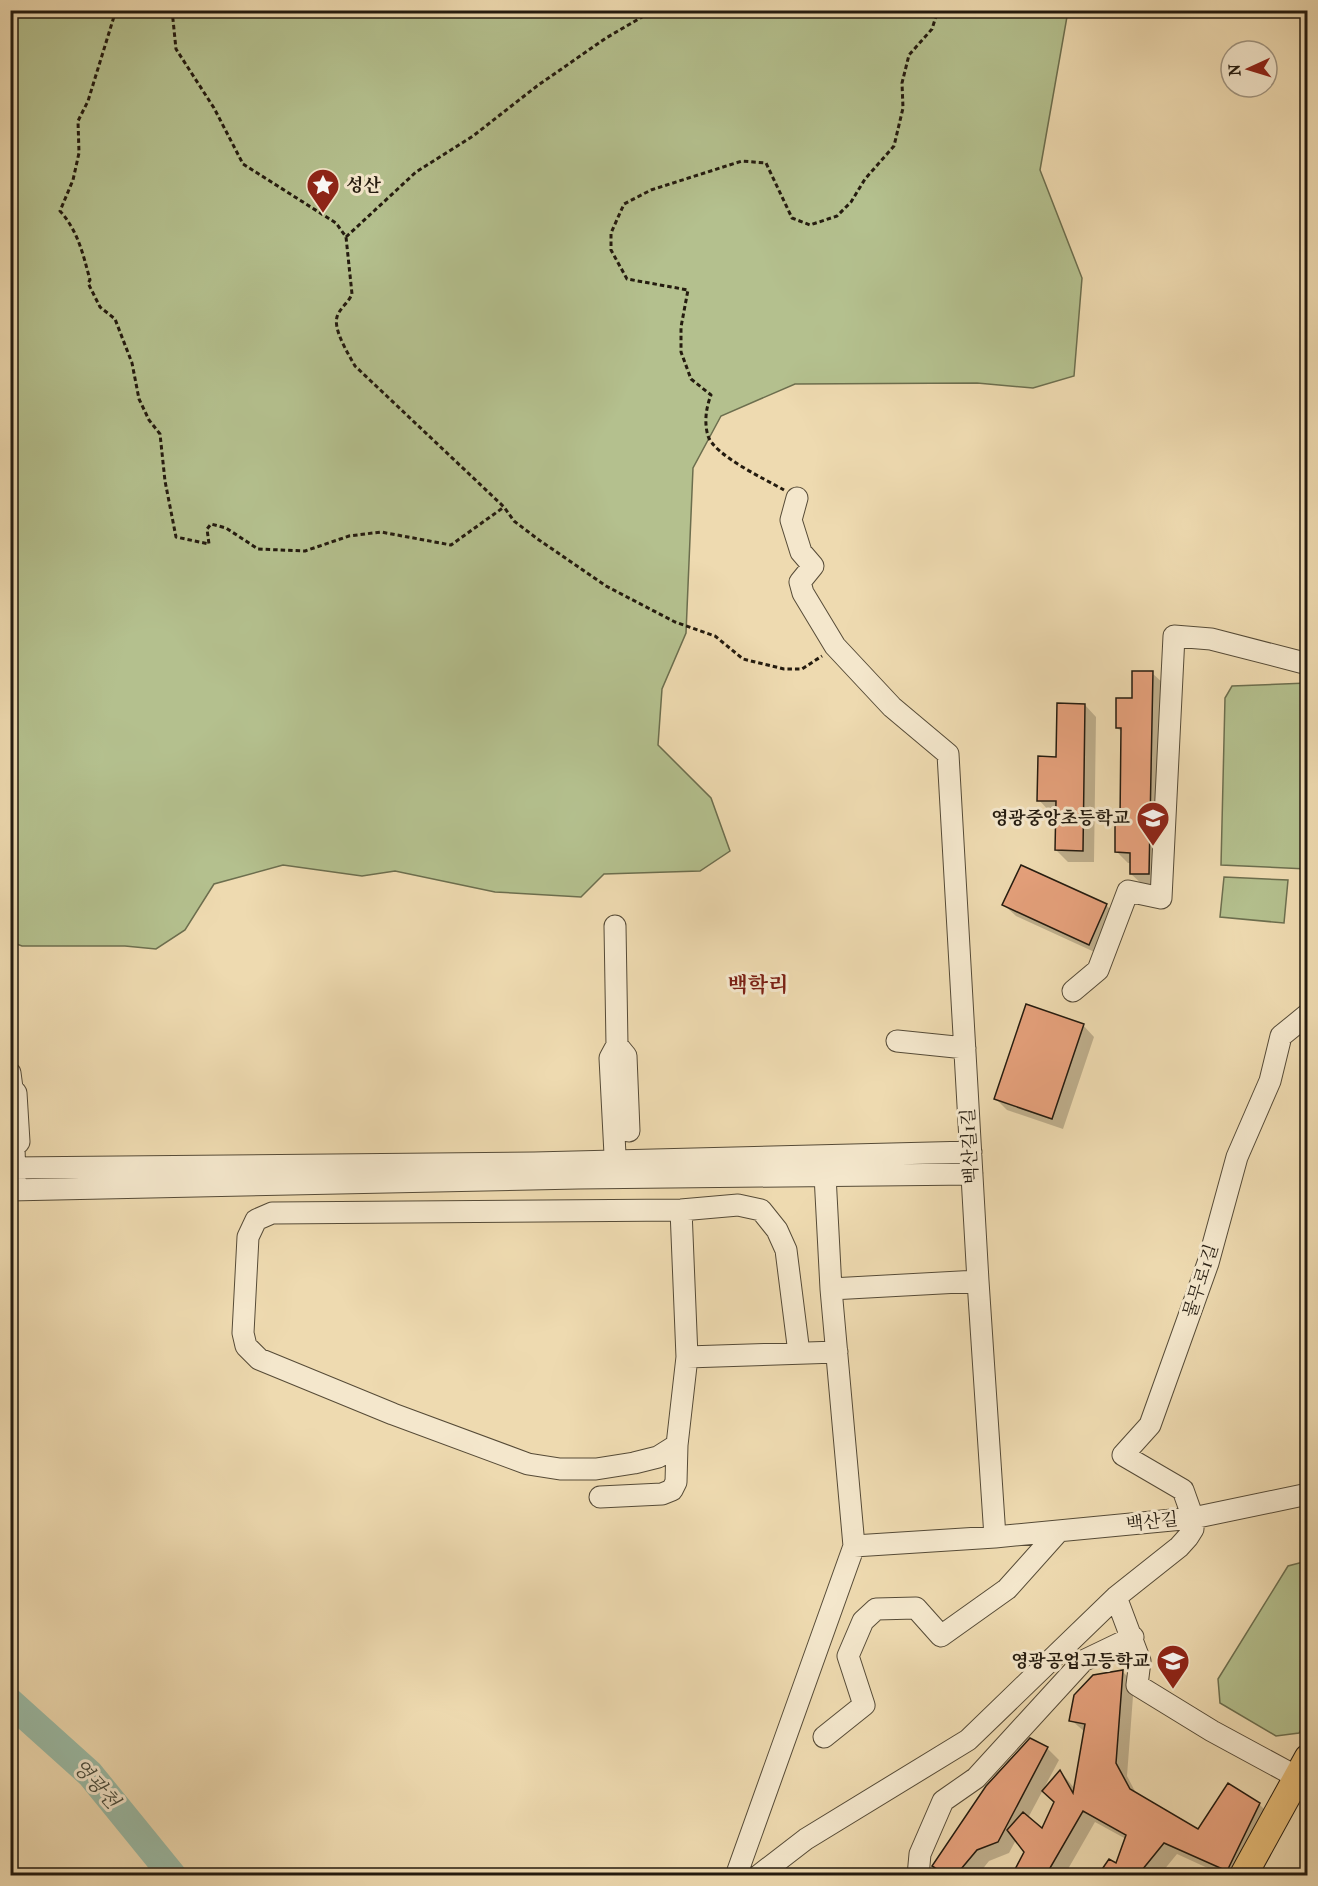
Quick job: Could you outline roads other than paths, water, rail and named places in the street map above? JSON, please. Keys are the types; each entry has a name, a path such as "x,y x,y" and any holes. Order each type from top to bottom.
{"main road":[{"path":"1244,1875 1302,1768"}],"street":[{"name":"백산길1길","path":"797,498 791,520 801,552 813,566 800,582 803,593 835,646 892,707 948,754 995,1537"},
{"path":"1072,991 1098,970 1128,891 1161,898 1174,636 1211,639 1308,664"},
{"path":"615,926 617,1045 610,1058 629,1169"},
{"name":"물무로1길","path":"1193,1518 1183,1490 1123,1455 1150,1425 1208,1263 1237,1157 1270,1081 1281,1036 1308,1014"},
{"path":"897,1041 965,1048"},
{"path":"617,1045 626,1056 626,1068 636,1075 629,1169"},
{"path":"11,1084 16,1093 19,1142 12,1144 13,1190 629,1169 971,1152"},
{"path":"13,1168 534,1163 629,1169 825,1175 972,1174"},
{"path":"736,1875 854,1546 831,1289 825,1175"},
{"path":"677,1445 658,1457 596,1470 560,1469 528,1464 393,1414 259,1359 246,1346 243,1333 248,1237 256,1220 272,1213 681,1210 738,1205 761,1210 777,1230 786,1250 799,1353"},
{"path":"600,1497 662,1494 672,1491 676,1482 677,1445 687,1357 681,1210"},
{"path":"831,1289 978,1281"},
{"path":"687,1357 837,1352"},
{"name":"백산길","path":"854,1546 1058,1532 1193,1518 1308,1494"},
{"path":"758,1875 806,1839 968,1740 1116,1597 1179,1547 1193,1529 1193,1518"},
{"path":"824,1737 864,1705 848,1656 863,1622 876,1609 916,1608 941,1636 1007,1589 1058,1532"},
{"path":"1116,1597 1140,1661 1137,1685 1212,1731 1302,1768"},
{"path":"918,1875 920,1854 943,1801 976,1778 1083,1661 1132,1637"}],"waterway":[{"name":"영광천","path":"10,1702 90,1774 173,1876"}],"place":[{"name":"성산","path":"323,214"},
{"name":"영광중앙초등학교","path":"1153,847"},
{"name":"영광공업고등학교","path":"1173,1690"}],"district":[{"name":"백학리","path":"758,985"}]}
